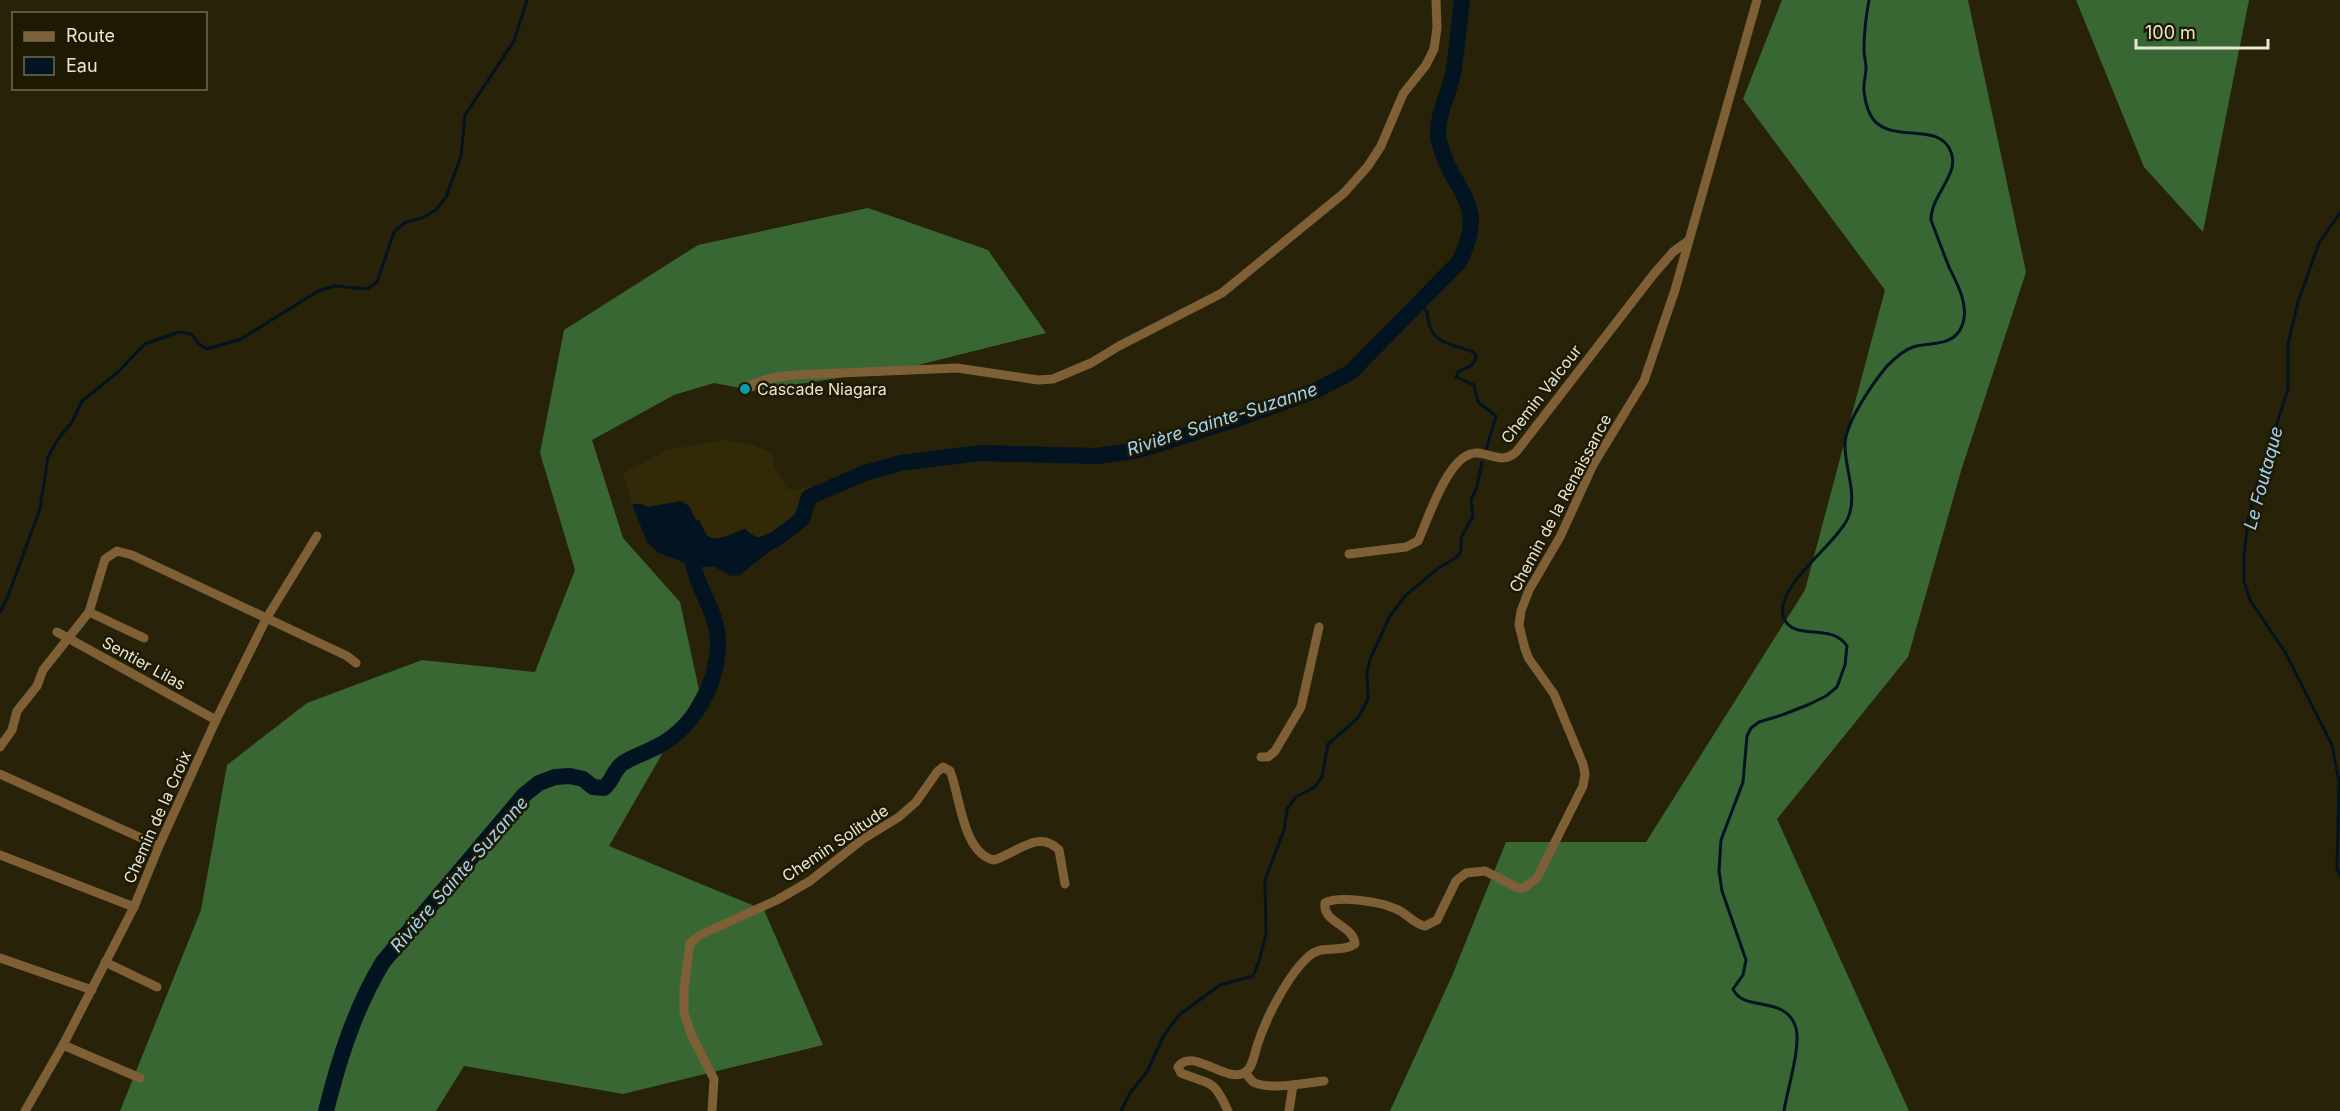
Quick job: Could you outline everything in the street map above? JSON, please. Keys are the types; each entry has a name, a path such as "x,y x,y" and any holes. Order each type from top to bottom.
{"street":[{"path":"745,389 752,384 773,377 793,375 957,368 1038,380 1053,379 1091,363 1222,293 1344,193 1368,166 1381,146 1403,94 1426,65 1434,50 1437,28 1436,0"},
{"name":"Chemin de la Renaissance","path":"1245,1072 1250,1069 1265,1020 1300,965 1318,950 1342,949 1355,944 1351,933 1328,915 1324,908 1325,903 1329,900 1345,899 1389,906 1396,908 1416,924 1430,926 1437,920 1456,881 1466,873 1485,871 1518,888 1524,888 1537,878 1579,796 1585,774 1583,764 1554,694 1529,659 1519,625 1521,611 1529,590 1560,537 1593,465 1644,381 1665,322 1757,0"},
{"name":"Chemin Valcour","path":"1349,554 1400,548 1418,541 1443,485 1461,458 1477,453 1504,459 1517,451 1653,275 1673,252 1688,241"},
{"name":"Chemin de la Croix","path":"25,1111 92,990 134,907 216,720 266,619 317,536"},
{"path":"0,747 12,730 17,711 34,691 43,670 89,612 105,559 117,551 132,555 347,656 356,663"},
{"path":"89,612 144,638"},
{"path":"1261,757 1268,757 1275,751 1300,707 1319,627"},
{"name":"Sentier Lilas","path":"57,632 216,720"},
{"name":"Chemin Solitude","path":"712,1111 714,1079 692,1036 684,1013 684,989 690,943 700,935 777,900 810,881 863,839 899,818 916,802 943,767 950,771 954,778 964,826 985,856 994,860 1035,841 1047,841 1059,850 1065,884"},
{"path":"0,774 159,846"},
{"path":"0,855 134,907"},
{"path":"0,958 92,990"},
{"path":"105,962 157,987"},
{"path":"63,1044 140,1078"},
{"path":"1228,1111 1214,1086 1200,1078 1181,1073 1178,1067 1183,1062 1193,1060 1232,1075 1245,1072 1252,1081 1259,1084 1293,1085 1324,1081"},
{"path":"1289,1111 1293,1085"}],"green space":[{"path":"1782,0 1968,0 2026,272 1961,471 1908,657 1777,819 1909,1111 1390,1111 1452,976 1506,842 1646,842 1805,590 1885,290 1743,99"},
{"path":"2076,0 2249,0 2203,232 2144,167"},
{"path":"868,208 988,250 1046,333 910,367 748,392 745,389 714,383 674,395 592,440 623,538 680,602 699,690 609,846 764,910 823,1045 623,1094 464,1066 436,1111 120,1111 201,910 227,765 307,703 422,660 535,672 575,570 540,453 564,330 698,245"}],"sand":[{"path":"722,440 754,445 773,454 775,468 787,488 792,490 813,486 801,513 788,528 766,538 752,535 743,529 722,538 713,539 707,536 699,520 698,522 681,501 649,507 632,504 623,473 667,450"}],"water":[{"path":"681,501 689,506 696,520 698,519 707,535 712,538 722,538 746,529 753,536 767,538 781,533 785,539 740,575 731,576 715,567 693,566 659,553 647,542 632,504 649,507"}],"waterway":[{"path":"0,612 40,509 48,457 58,439 72,422 82,401 117,373 145,344 179,332 191,334 207,349 241,339 318,291 334,286 367,289 377,282 394,232 406,222 422,218 436,210 446,197 461,156 465,115 514,41 527,0"},
{"name":"Rivière Sainte-Suzanne","path":"764,544 776,539 802,519 809,497 865,473 901,463 980,453 1097,456 1140,450 1317,390 1351,372 1459,262 1468,241 1471,225 1470,211 1445,159 1438,133 1440,116 1453,74 1462,0"},
{"path":"1784,1111 1797,1046 1796,1028 1791,1018 1783,1011 1746,1000 1738,996 1733,989 1743,975 1746,960 1722,891 1719,871 1721,840 1743,782 1747,736 1751,728 1759,722 1826,696 1837,687 1845,665 1847,646 1840,639 1832,635 1796,629 1789,625 1784,618 1783,606 1796,580 1848,518 1852,500 1845,446 1854,416 1874,383 1892,361 1913,347 1940,343 1952,338 1961,328 1964,314 1961,292 1931,220 1935,202 1952,169 1951,152 1946,143 1938,138 1887,129 1878,124 1870,114 1864,88 1866,68 1864,38 1869,0"},
{"name":"Le Foutaque","path":"2340,213 2319,243 2298,302 2288,344 2288,389 2255,491 2248,520 2244,556 2244,581 2250,600 2285,652 2332,745 2339,781 2337,868 2340,876"},
{"path":"1419,305 1427,311 1431,330 1441,341 1476,355 1472,364 1459,371 1456,377 1474,385 1478,402 1496,416 1485,453"},
{"path":"1121,1111 1130,1093 1147,1072 1164,1035 1179,1015 1220,985 1253,976 1266,934 1265,880 1284,830 1287,809 1296,797 1315,787 1322,777 1328,744 1358,718 1368,699 1367,672 1370,659 1390,616 1405,596 1437,569 1457,557 1461,551 1461,538 1473,516 1471,500 1477,487 1482,462"},
{"name":"Rivière Sainte-Suzanne","path":"326,1111 349,1034 364,997 383,962 524,795 539,783 555,777 570,776 583,779 593,787 604,788 623,763 673,736 694,714 709,687 714,672 718,642 715,622 694,567 696,556 704,548"}],"place":[{"name":"Cascade Niagara","path":"745,389"}]}
